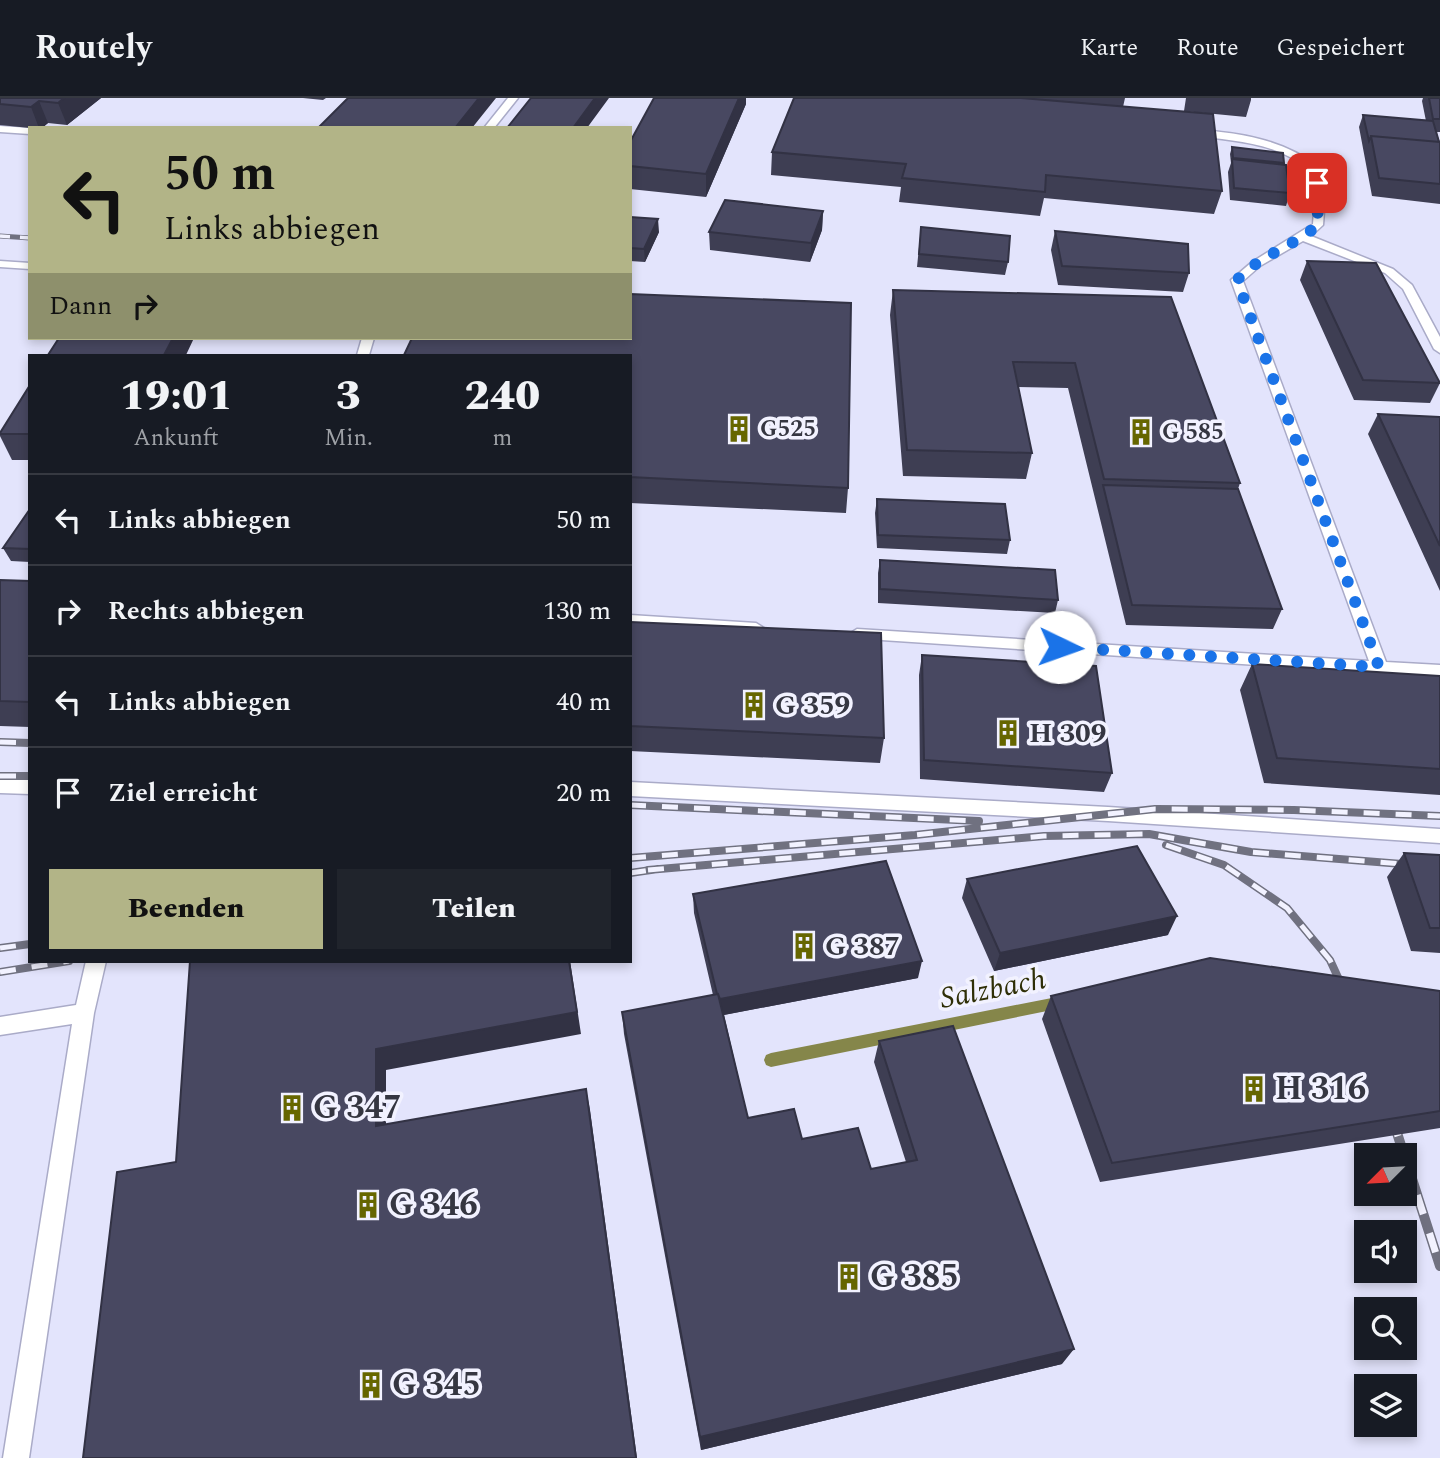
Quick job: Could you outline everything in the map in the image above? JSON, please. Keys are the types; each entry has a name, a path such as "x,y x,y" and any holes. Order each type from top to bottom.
{"lane":[{"path":"491,126 513,98"},
{"path":"0,129 28,131"},
{"path":"1182,131 1262,141 1297,153 1315,169 1320,197 1318,225 1304,237 1251,264 1237,280 1379,667"},
{"path":"1304,237 1389,271 1408,287 1440,349"},
{"path":"0,264 28,266"},
{"path":"632,620 766,629"},
{"path":"834,633 1440,671"},
{"path":"0,786 28,787"},
{"path":"632,789 1108,814 1440,836"},
{"path":"16,1458 84,1013 96,963"},
{"path":"0,1026 84,1013"}],"building":[{"path":"0,98 64,98 58,103 39,101 31,107 0,104"},
{"path":"348,98 479,98 457,126 320,126"},
{"path":"531,98 595,98 574,126 509,126"},
{"path":"654,98 739,98 706,174 632,166 632,138"},
{"path":"794,98 1021,98 1213,114 1222,191 1046,175 1045,192 902,178 906,164 772,152"},
{"path":"1429,98 1440,98 1440,119 1433,119"},
{"path":"1363,115 1433,121 1439,142 1371,136 1369,141"},
{"path":"1371,136 1440,142 1440,184 1379,178"},
{"path":"1232,147 1283,153 1284,163 1233,158"},
{"path":"1232,159 1286,165 1290,193 1234,188"},
{"path":"725,200 823,211 811,243 709,232"},
{"path":"632,217 658,219 644,249 632,248"},
{"path":"921,227 1010,236 1008,262 919,254"},
{"path":"1055,231 1188,244 1189,273 1062,266"},
{"path":"1307,261 1376,263 1440,383 1363,380"},
{"name":"G 585","path":"893,290 1171,297 1240,483 1104,479 1075,363 1013,362 1032,453 907,450"},
{"name":"G525","path":"632,294 851,303 848,488 632,477 632,354 404,354 411,340 632,340"},
{"path":"58,340 172,340 165,354 49,354"},
{"path":"28,388 28,434 0,433"},
{"path":"1378,414 1440,417 1440,546"},
{"path":"1103,485 1238,489 1282,609 1132,605"},
{"path":"877,499 1005,504 1010,540 878,535"},
{"path":"28,512 28,549 3,548"},
{"path":"880,560 1055,570 1058,600 880,589"},
{"path":"0,580 28,581 28,702 0,701"},
{"name":"G 359","path":"632,622 881,633 884,738 632,726"},
{"name":"H 309","path":"922,655 1096,666 1112,773 924,760"},
{"path":"1252,664 1440,676 1440,769 1277,758"},
{"path":"1137,846 1177,916 1000,953 967,879"},
{"path":"1404,853 1440,855 1440,928 1430,928"},
{"name":"G 387","path":"886,861 922,961 720,999 693,894"},
{"name":"H 316","path":"1210,958 1440,991 1440,1111 1112,1163 1051,996"},
{"path":"190,963 569,963 577,1012 376,1049 376,1126 586,1089 636,1458 83,1458 117,1172 176,1162"},
{"name":"G 385","path":"718,994 748,1118 794,1109 802,1139 858,1128 871,1169 917,1160 879,1041 953,1026 1074,1349 700,1437 622,1012"}],"waterway":[{"name":"Salzbach","path":"771,1060 1062,1002"}],"railway":[{"path":"0,236 28,238"},
{"path":"0,742 28,743"},
{"path":"0,776 28,776"},
{"path":"632,805 979,821"},
{"path":"632,858 915,835 1155,809 1294,810 1440,816"},
{"path":"656,869 1044,836 1149,834 1251,852 1440,867"},
{"path":"1166,845 1224,865 1287,908 1330,960 1341,984"},
{"path":"632,873 656,869"},
{"path":"648,870 656,869"},
{"path":"0,948 28,944"},
{"path":"0,972 56,963"},
{"path":"1341,984 1347,996"},
{"path":"1392,1117 1400,1143"},
{"path":"1418,1197 1440,1266"}],"place":[{"name":"G525","path":"739,429"},
{"name":"G 585","path":"1141,432"},
{"name":"G 359","path":"754,705"},
{"name":"H 309","path":"1008,733"},
{"name":"G 387","path":"804,946"},
{"name":"H 316","path":"1254,1089"},
{"name":"G 347","path":"292,1108"},
{"name":"G 346","path":"368,1205"},
{"name":"G 385","path":"849,1277"},
{"name":"G 345","path":"371,1385"}],"route":[{"path":"1060,647 1379,667 1237,280 1251,264 1304,237 1318,225 1320,197 1317,183"}]}
